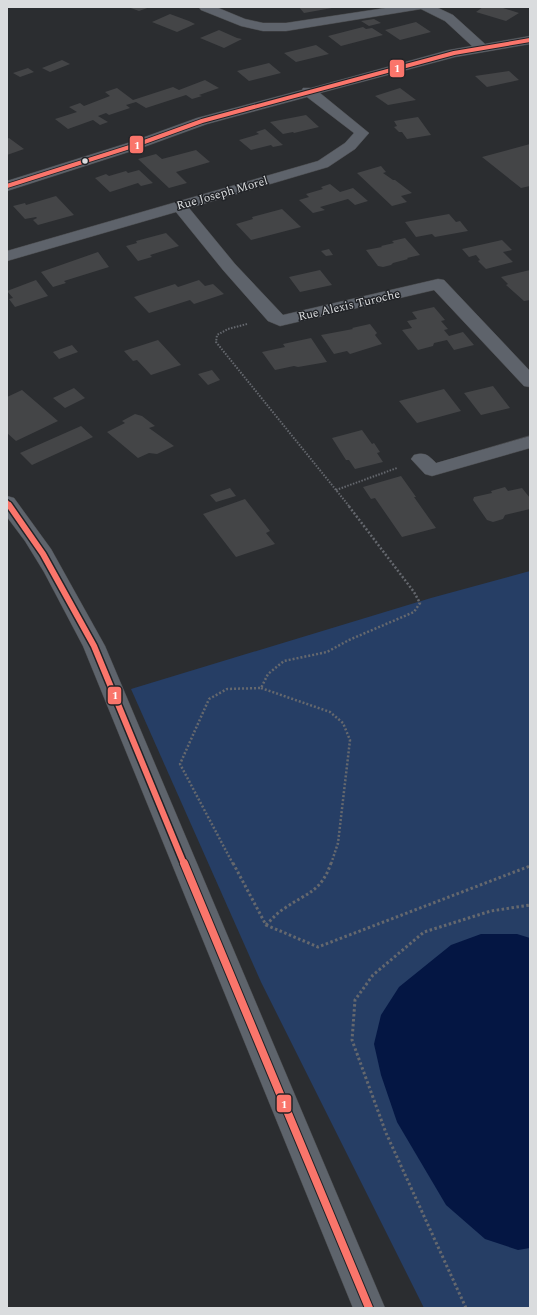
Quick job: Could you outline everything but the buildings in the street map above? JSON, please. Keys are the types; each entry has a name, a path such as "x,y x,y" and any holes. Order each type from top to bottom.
{"main road":[{"path":"7,503 22,522 55,572 94,646 368,1308"}],"street":[{"path":"205,7 241,22 263,27 278,27 416,7"},
{"path":"426,7 449,18 482,48"},
{"path":"7,186 136,145 202,120 454,53 530,40"},
{"name":"Rue Joseph Morel","path":"7,256 323,164 350,146 362,132 308,91"},
{"path":"179,206 229,267 274,317"},
{"name":"Rue Alexis Turoche","path":"274,317 280,321 438,284 530,382"},
{"path":"421,459 432,470 530,442"}],"path":[{"path":"261,688 268,674 284,662 327,652 349,640 414,612 420,604 414,592 336,490 216,342 217,335 228,329 274,317"},
{"path":"336,490 421,459"},
{"path":"266,925 284,908 303,898 322,883 330,866 338,843 350,740 343,722 330,712 261,688 227,689 209,699 180,764 266,925 318,947 530,866"},
{"path":"466,1308 383,1126 352,1040 355,1000 373,975 424,932 491,911 530,905"}],"shaded area":[{"path":"530,571 530,1308 424,1308 261,982 131,689 431,598"},
{"path":"481,934 517,934 530,938 530,1248 518,1250 485,1239 446,1205 397,1122 381,1075 374,1044 381,1015 399,987 451,945"}],"transit line":[{"name":"1","path":"7,186 136,145 202,121 454,53 530,40"},
{"name":"1","path":"7,503 43,554 94,646 369,1308"}]}
